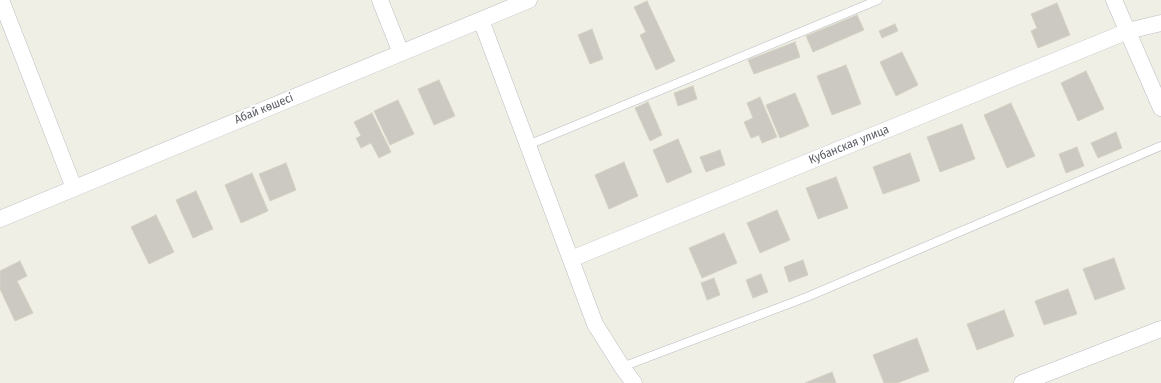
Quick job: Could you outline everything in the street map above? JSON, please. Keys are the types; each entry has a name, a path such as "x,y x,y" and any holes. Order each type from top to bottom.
{"street":[{"path":"1,0 74,188"},
{"path":"380,0 402,53"},
{"name":"Абай көшесі","path":"0,218 529,0"},
{"path":"1114,0 1161,108"},
{"path":"481,20 595,324 634,383"},
{"name":"Кубанская улица","path":"571,259 1128,31 1161,23"},
{"path":"1022,383 1161,329"}],"lane":[{"path":"528,145 878,0"},
{"path":"622,367 807,297 1161,146"}],"building":[{"path":"647,1 675,61 656,70 640,35 646,32 634,7"},
{"path":"1057,3 1070,35 1038,48 1031,31 1037,28 1031,14"},
{"path":"857,15 864,30 813,52 806,36"},
{"path":"895,24 898,31 882,38 879,31"},
{"path":"592,29 603,59 590,64 578,35"},
{"path":"795,42 800,57 754,74 748,60"},
{"path":"902,52 918,85 896,96 880,62"},
{"path":"846,65 861,104 832,115 817,76"},
{"path":"1086,71 1104,109 1078,121 1061,83"},
{"path":"439,80 455,116 434,125 418,89"},
{"path":"693,86 697,99 678,106 674,93"},
{"path":"795,93 809,126 780,138 766,105"},
{"path":"760,97 777,137 762,143 759,135 751,138 744,122 753,118 747,103"},
{"path":"398,100 414,134 390,145 374,111"},
{"path":"648,102 662,135 650,141 635,108"},
{"path":"1011,103 1035,156 1007,168 984,115"},
{"path":"372,113 391,152 379,158 371,143 361,148 356,138 361,136 354,122"},
{"path":"962,124 975,159 940,172 927,137"},
{"path":"1116,132 1122,148 1098,158 1091,143"},
{"path":"678,139 692,172 667,183 653,150"},
{"path":"1077,147 1084,166 1066,173 1059,154"},
{"path":"720,150 725,165 706,172 700,157"},
{"path":"910,153 920,181 883,194 873,167"},
{"path":"624,162 638,196 609,209 595,175"},
{"path":"286,163 296,190 270,201 259,174"},
{"path":"252,173 268,211 241,223 225,185"},
{"path":"836,177 848,208 818,219 806,188"},
{"path":"196,191 213,229 193,238 176,200"},
{"path":"777,210 790,240 760,253 747,223"},
{"path":"156,215 174,252 149,264 131,227"},
{"path":"724,233 737,263 702,278 689,248"},
{"path":"1114,258 1125,289 1095,300 1083,269"},
{"path":"803,260 808,275 789,282 784,267"},
{"path":"20,261 27,276 17,281 33,313 15,321 0,289 0,271"},
{"path":"761,274 768,292 753,298 746,280"},
{"path":"714,278 720,295 707,300 701,283"},
{"path":"1068,289 1077,314 1044,325 1035,301"},
{"path":"1004,310 1014,336 977,350 967,324"},
{"path":"917,338 929,371 897,383 884,383 873,355"},
{"path":"832,372 836,383 805,383"}]}
